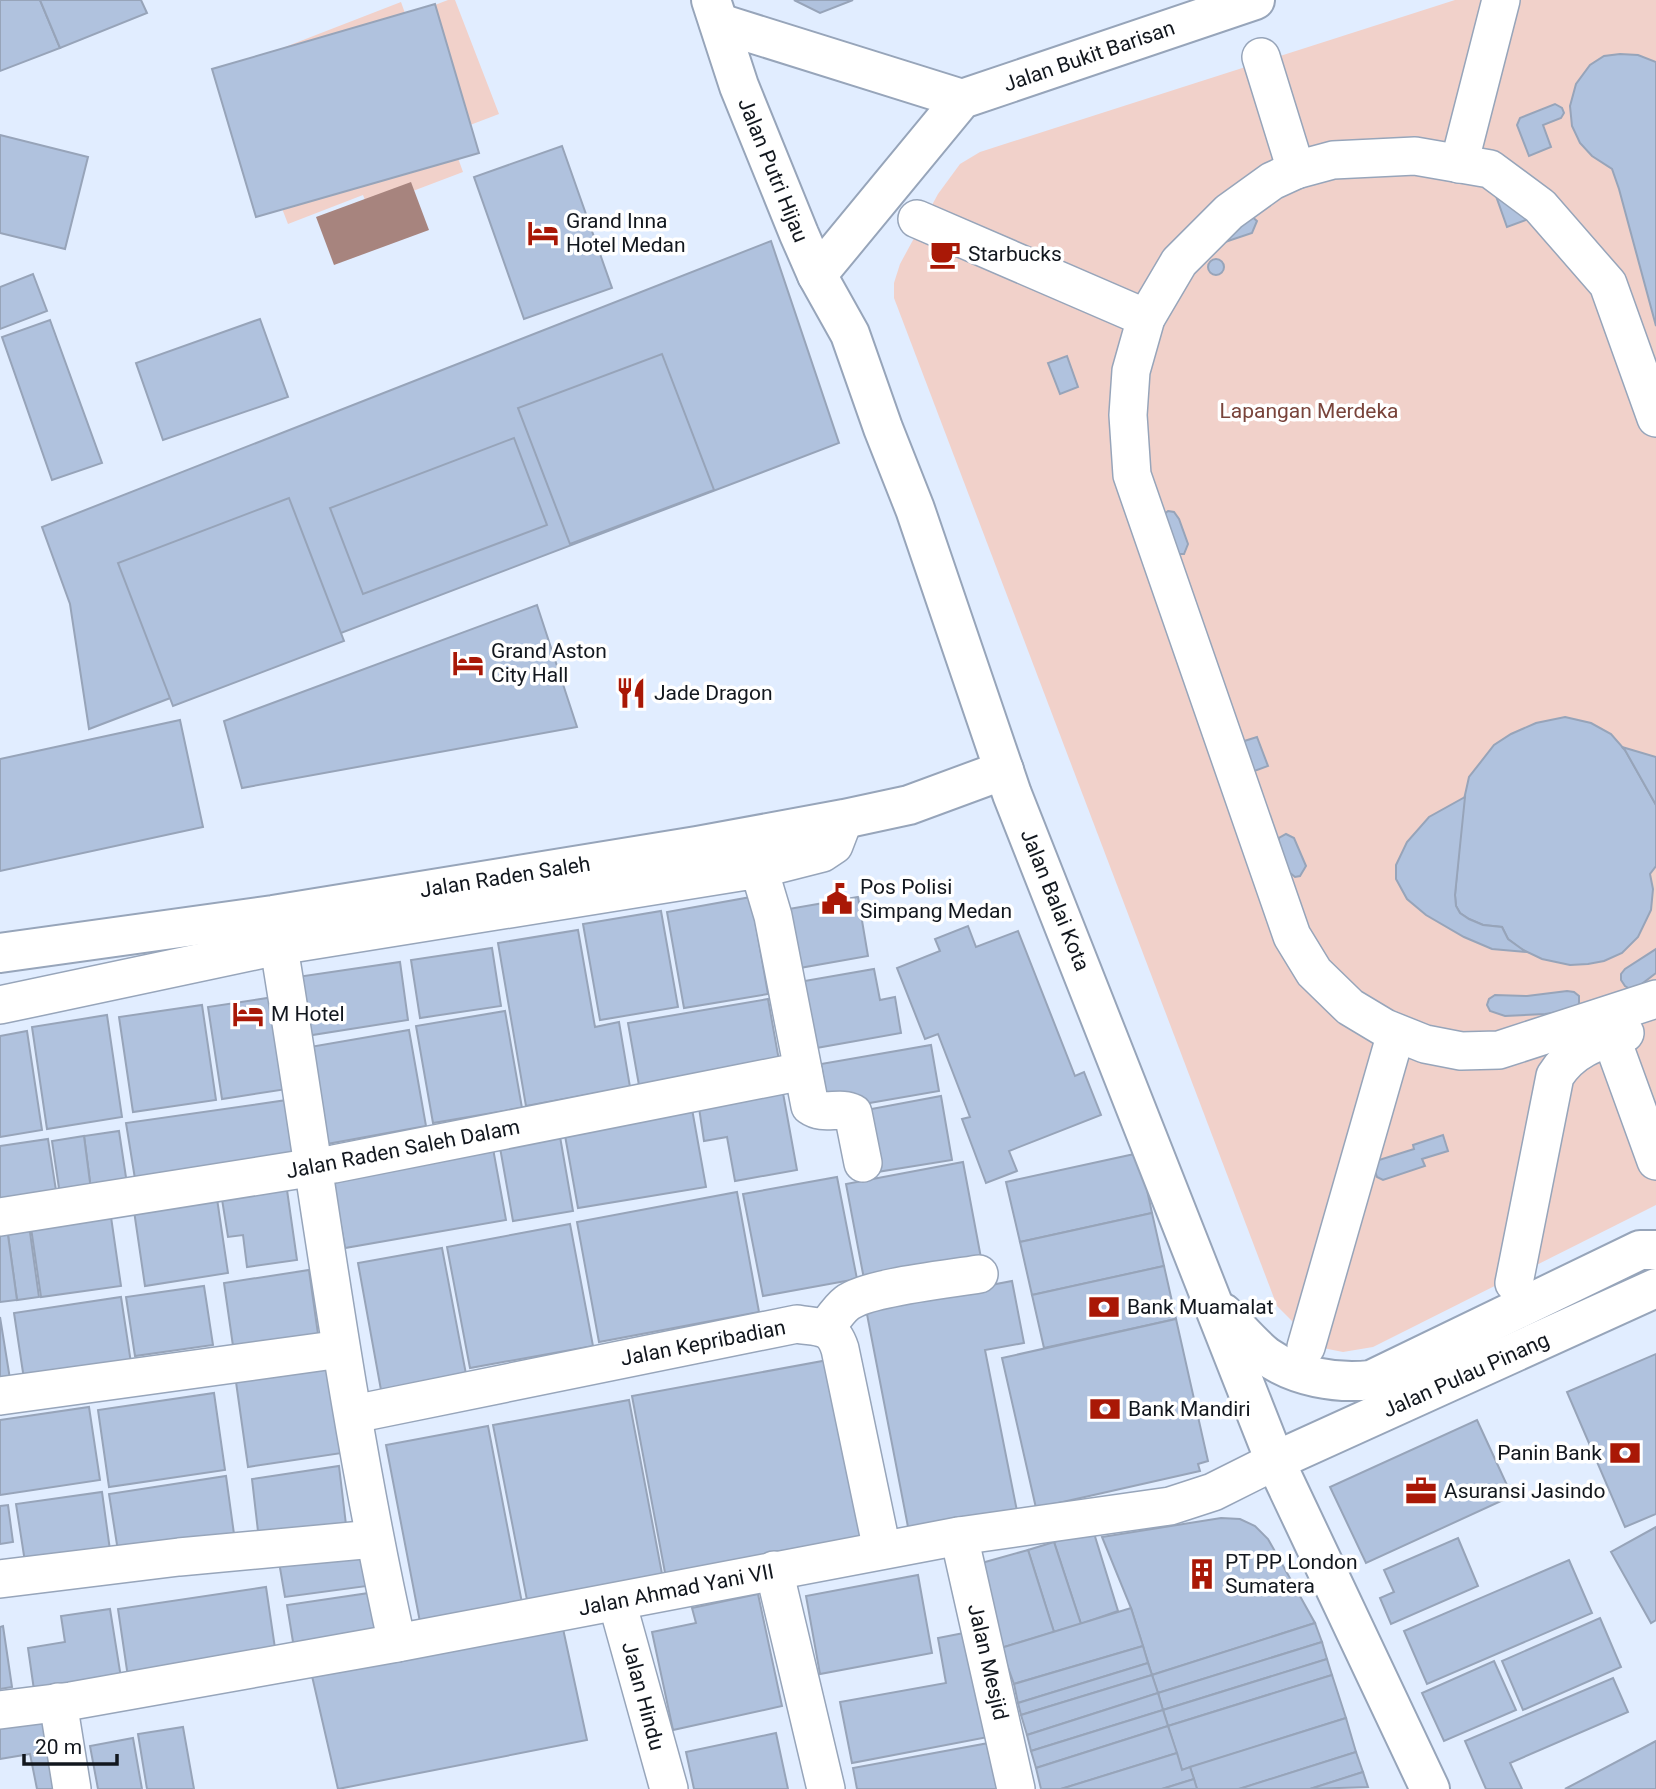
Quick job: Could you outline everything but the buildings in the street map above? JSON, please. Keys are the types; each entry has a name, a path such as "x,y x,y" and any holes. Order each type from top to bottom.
{"main road":[{"name":"Jalan Bukit Barisan","path":"962,99 1255,0"},
{"path":"715,12 962,99 817,275"},
{"name":"Jalan Putri Hijau","path":"715,12 739,86 817,275 850,334"},
{"name":"Jalan Balai Kota","path":"850,334 915,509 1004,770 1275,1461 1430,1789"},
{"name":"Jalan Raden Saleh","path":"0,953 276,931 701,863 845,820 909,805 1004,770"},
{"path":"1214,1305 1267,1356 1304,1375 1349,1383 1360,1382 1371,1380 1640,1250 1656,1250"},
{"name":"Jalan Pulau Pinang","path":"1275,1461 1656,1289"}],"street":[{"path":"1459,164 1501,0"},
{"path":"1261,57 1296,170"},
{"path":"1656,418 1608,284 1540,206 1490,169 1415,156 1333,160 1296,170 1272,181 1229,212 1180,262 1146,318 1131,371 1128,415 1132,475 1292,936 1314,972 1350,1007 1396,1033 1424,1044 1461,1051 1499,1050 1656,999"},
{"path":"917,219 1146,318"},
{"path":"701,863 759,869 822,853 834,845 845,820"},
{"path":"759,869 773,916 810,1105 822,1112 846,1110 853,1113 863,1163"},
{"path":"0,1005 276,931 373,1539 397,1643"},
{"path":"1514,1283 1555,1076 1564,1061 1586,1047 1656,1025"},
{"path":"1306,1347 1396,1033"},
{"path":"1611,1037 1656,1161"},
{"name":"Jalan Raden Saleh Dalam","path":"0,1217 314,1167 803,1070"},
{"path":"882,1550 840,1349 837,1339 826,1328 846,1303 859,1297 894,1288 979,1274"},
{"name":"Jalan Kepribadian","path":"354,1414 797,1324 826,1328"},
{"path":"0,1395 341,1349"},
{"name":"Jalan Ahmad Yani VII","path":"0,1710 64,1702 397,1643 959,1536 1170,1506 1213,1492 1275,1461"},
{"name":"Jalan Mesjid","path":"959,1536 1016,1789"},
{"path":"0,1579 179,1557 373,1539"},
{"path":"774,1570 826,1789"},
{"name":"Jalan Hindu","path":"617,1602 669,1789"},
{"path":"64,1702 72,1789"}],"green space":[{"path":"448,0 455,0 499,114 449,133 463,172 368,208 363,195 288,224 232,79 289,57 285,47 401,2 406,16"},
{"name":"Lapangan Merdeka","path":"1455,0 1656,0 1656,1205 1373,1347 1343,1352 1318,1347 1277,1306 894,298 894,283 900,264 938,194 960,164 980,152"}],"shaded area":[{"path":"411,182 429,230 334,265 316,217"}],"place":[{"name":"Grand Inna Hotel Medan","path":"543,233"},
{"name":"Starbucks","path":"945,254"},
{"name":"Grand Aston City Hall","path":"468,663"},
{"name":"Jade Dragon","path":"631,693"},
{"name":"Pos Polisi Simpang Medan","path":"837,899"},
{"name":"M Hotel","path":"248,1014"},
{"name":"Bank Muamalat","path":"1104,1307"},
{"name":"Bank Mandiri","path":"1105,1409"},
{"name":"Panin Bank","path":"1625,1453"},
{"name":"Asuransi Jasindo","path":"1421,1491"},
{"name":"PT PP London Sumatera","path":"1202,1574"}]}
